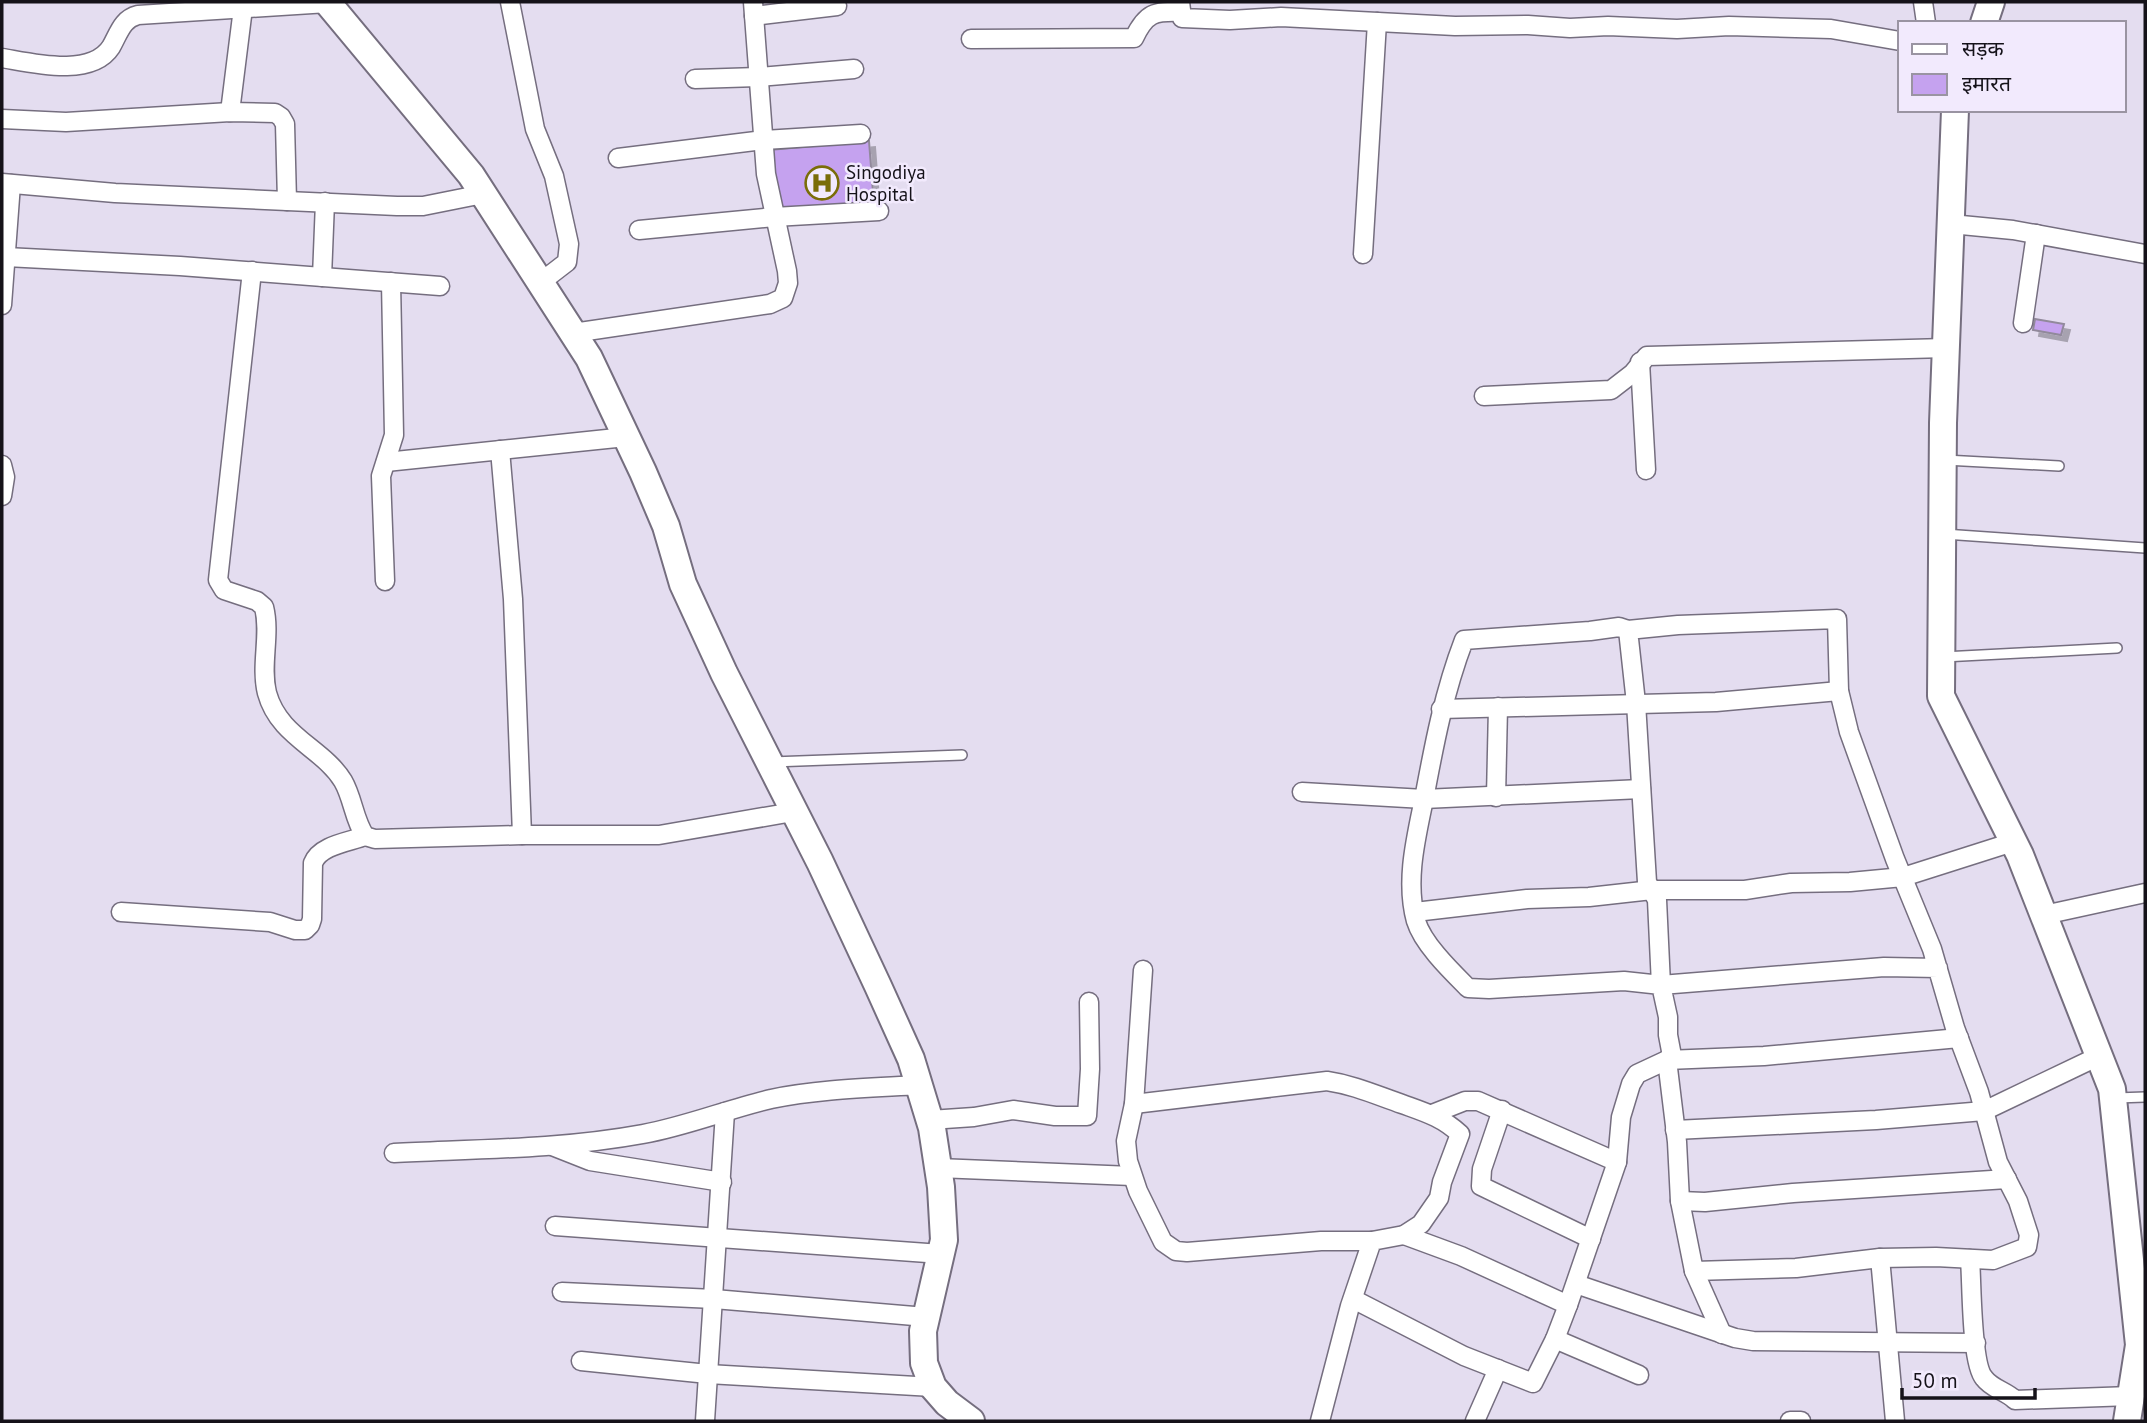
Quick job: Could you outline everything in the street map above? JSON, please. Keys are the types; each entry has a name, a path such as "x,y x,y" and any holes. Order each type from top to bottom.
{"street":[{"path":"2,58 47,65 85,64 105,55 122,25 132,17 152,13 328,2 471,175 589,358 666,526 683,584 724,673 820,862 911,1059 930,1120 938,1168 944,1240 923,1331 924,1363 933,1387 947,1403 971,1421"},
{"path":"510,2 531,114 555,176 569,244 567,262 541,282"},
{"path":"1923,2 1926,21"},
{"path":"1985,21 1991,2"},
{"path":"573,333 776,302 783,298 788,283 766,174 753,9 837,6"},
{"path":"971,39 1134,38 1149,15 1180,7 1182,18 1230,20 1281,17 1455,26 1677,29 1729,26 1830,29 1898,41"},
{"path":"230,112 243,8"},
{"path":"1363,254 1377,22"},
{"path":"695,79 854,69"},
{"path":"2,119 66,122 269,112 281,117 285,134 287,201"},
{"path":"1955,112 1943,460 1941,696 2013,842 2112,1089 2139,1345 2134,1395 2015,1400 2006,1392 1992,1386 1983,1377 1976,1361 1970,1259"},
{"path":"618,158 764,140 861,134"},
{"path":"2,305 6,257 6,183 115,193 423,206 483,194"},
{"path":"322,277 325,202"},
{"path":"639,230 774,217 879,211"},
{"path":"1951,224 2036,234 2145,254"},
{"path":"2023,323 2036,234"},
{"path":"6,257 440,285"},
{"path":"251,271 218,580 224,590 257,601 264,607 267,693 274,708 295,737 330,766 344,782 365,836"},
{"path":"384,581 381,476 394,435 391,282"},
{"path":"1484,396 1611,390 1633,373 1647,356 1946,348"},
{"path":"1640,362 1646,470"},
{"path":"386,462 626,437"},
{"path":"500,450 513,599 522,835"},
{"path":"2,465 5,477 2,496"},
{"path":"1694,1271 1796,1268 1880,1258 1993,1260 2027,1247 2029,1235 2018,1200 1998,1162 1979,1092 1959,1038 1938,968 1932,949 1857,756 1839,691 1837,620 1678,625 1628,630 1619,626 1590,631 1464,640 1441,709 1413,853 1412,886 1417,922 1433,949 1468,988 1624,981 1661,985 1884,967 1938,968"},
{"path":"1353,1299 1464,1356 1533,1383 1569,1305 1618,1162 1621,1117 1631,1084 1637,1074 1672,1056 1661,985 1657,900 1647,882 1636,703 1628,630"},
{"path":"1441,709 1716,702 1839,691"},
{"path":"1496,797 1498,708"},
{"path":"1302,792 1424,799 1641,789"},
{"path":"121,912 270,922 304,930 312,919 315,858 326,849 365,836 375,839 659,835 793,812"},
{"path":"1415,912 1484,903 1589,897 1652,890 1745,890 1791,883 1850,882 1903,877 2013,842"},
{"path":"2043,915 2145,893"},
{"path":"1134,1104 1327,1081 1353,1085 1432,1114 1447,1122 1460,1134 1441,1182 1439,1198 1421,1224 1404,1235 1371,1241 1321,1241 1176,1251 1163,1242 1132,1176 1126,1141 1134,1104 1143,970"},
{"path":"930,1120 974,1117 1013,1110 1055,1116 1087,1115 1090,1069 1089,1002"},
{"path":"1667,1060 1764,1056 1959,1038"},
{"path":"1675,1130 1876,1120 1984,1111 2099,1056"},
{"path":"1667,1060 1680,1201 1694,1271 1722,1334"},
{"path":"394,1153 550,1145 643,1134 794,1095 919,1085"},
{"path":"1432,1114 1472,1100 1502,1110 1618,1162"},
{"path":"1502,1110 1482,1169 1481,1186 1591,1238"},
{"path":"705,1421 725,1112"},
{"path":"550,1145 590,1161 722,1182"},
{"path":"938,1168 1132,1176"},
{"path":"1680,1201 1706,1202 1793,1193 2007,1179"},
{"path":"555,1226 941,1254"},
{"path":"1404,1235 1461,1256 1569,1305"},
{"path":"1320,1421 1371,1241"},
{"path":"1880,1258 1895,1421"},
{"path":"1576,1284 1722,1334 1754,1340 1976,1343"},
{"path":"562,1292 713,1299 926,1317"},
{"path":"1555,1339 1639,1375"},
{"path":"581,1361 708,1374 933,1387"},
{"path":"1475,1421 1498,1369"},
{"path":"1790,1421 1801,1421"}],"lane":[{"path":"1943,460 2059,466"},
{"path":"1942,534 2145,548"},
{"path":"1941,657 2117,648"},
{"path":"768,762 962,755"},
{"path":"2113,1098 2145,1097"}],"building":[{"path":"869,141 874,205 775,214 769,150"},
{"path":"2035,319 2064,324 2061,335 2033,330"}],"place":[{"name":"Singodiya Hospital","path":"822,183"}]}
